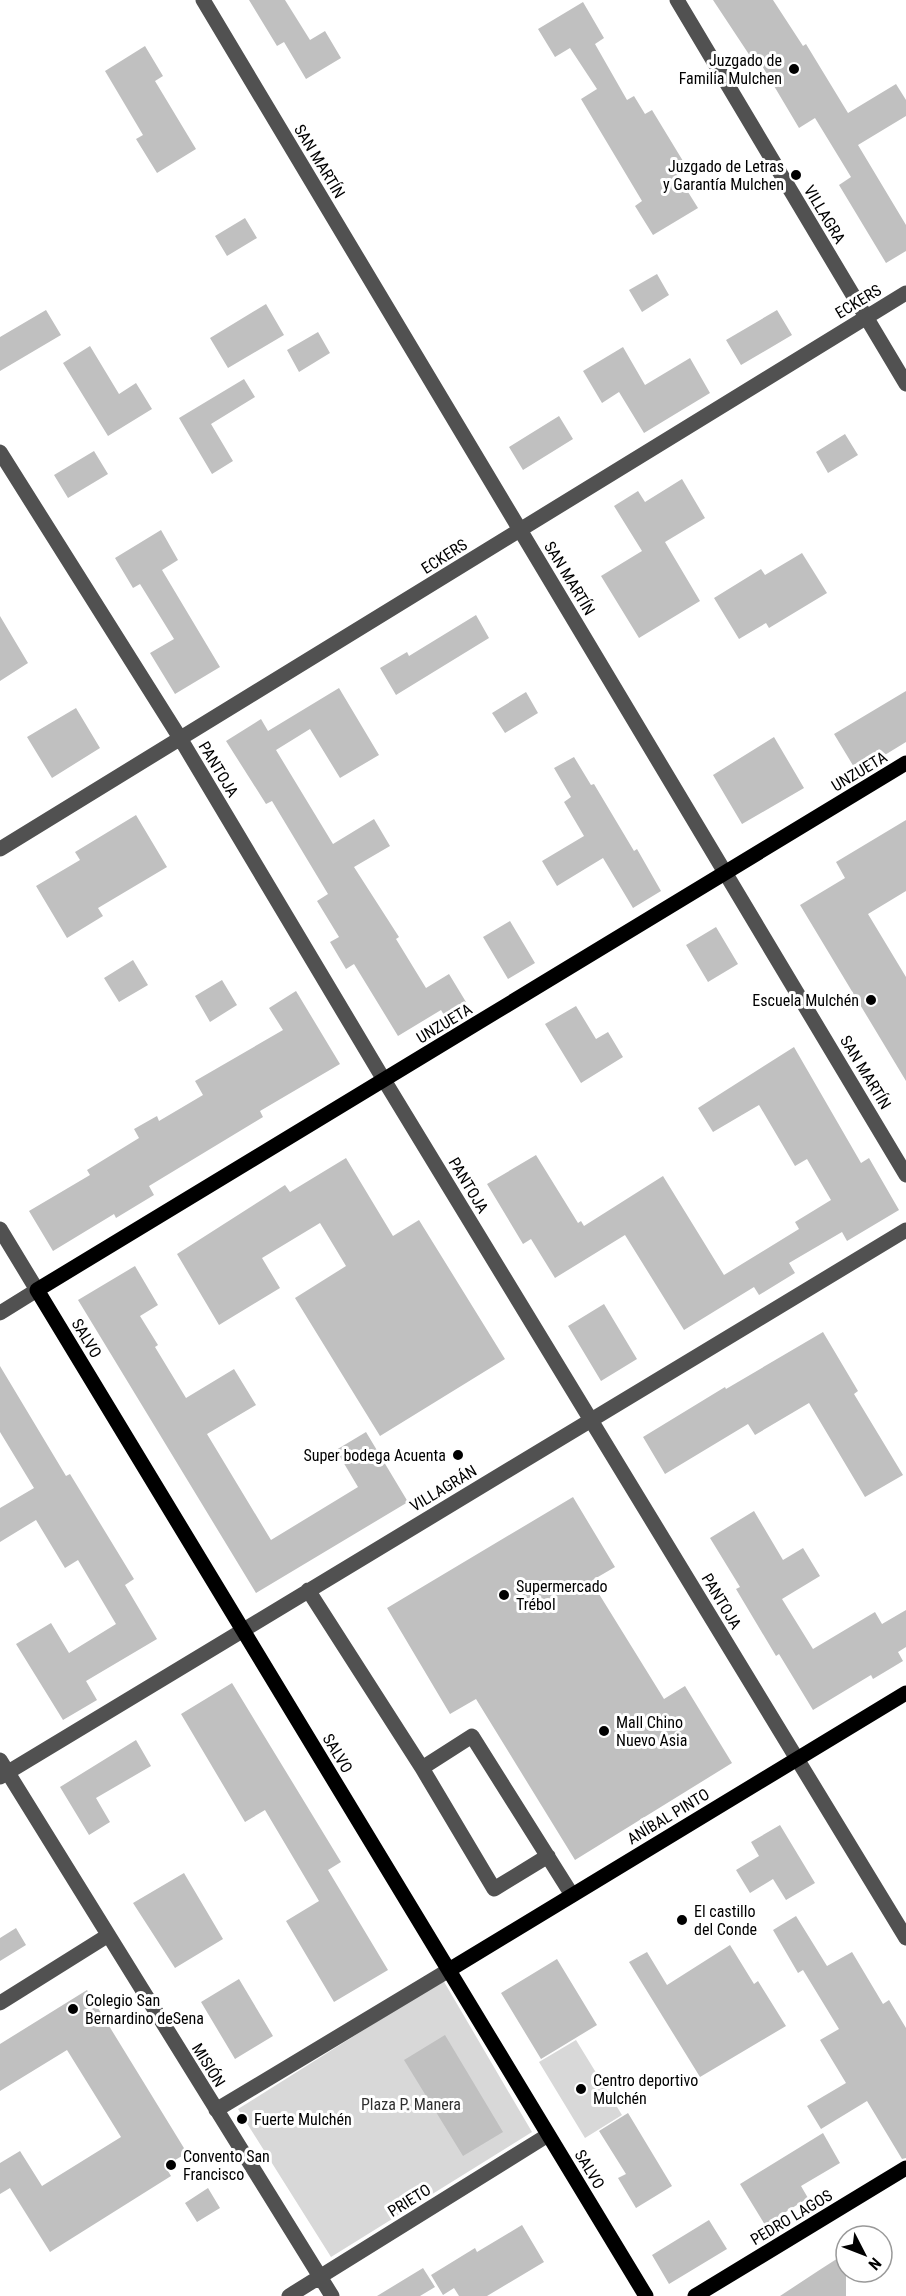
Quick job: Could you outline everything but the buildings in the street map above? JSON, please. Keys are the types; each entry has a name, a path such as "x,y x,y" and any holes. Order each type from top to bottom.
{"main road":[{"name":"UNZUETA","path":"37,1290 906,764"},
{"name":"SALVO","path":"37,1290 646,2296"},
{"name":"ANÍBAL PINTO","path":"448,1970 906,1693"},
{"name":"PEDRO LAGOS","path":"695,2296 906,2168"}],"street":[{"name":"SAN MARTÍN","path":"203,0 727,872 906,1175"},
{"name":"VILLAGRA","path":"676,0 906,384"},
{"name":"ECKERS","path":"0,849 906,293"},
{"name":"PANTOJA","path":"0,452 180,738 384,1080 906,1938"},
{"name":"SALVO","path":"0,1229 37,1290"},
{"name":"VILLAGRÁN","path":"2,1770 242,1630 906,1230"},
{"name":"UNZUETA","path":"0,1313 37,1290"},
{"path":"308,1590 422,1768 494,1889 548,1856"},
{"path":"422,1768 472,1736 573,1895"},
{"name":"MISIÓN","path":"2,1770 332,2296"},
{"path":"0,2003 107,1936"},
{"path":"216,2110 448,1970"},
{"name":"PRIETO","path":"289,2296 548,2135"}],"green space":[{"name":"Plaza P. Manera","path":"443,1980 532,2132 331,2257 238,2109"},
{"name":"Centro deportivo Mulchén","path":"576,2040 622,2115 585,2138 539,2062"}],"place":[{"name":"Juzgado de Familia Mulchen","path":"794,69"},
{"name":"Juzgado de Letras y Garantía Mulchen","path":"796,175"},
{"name":"Escuela Mulchén","path":"871,1000"},
{"name":"Super bodega Acuenta","path":"458,1455"},
{"name":"Supermercado Trébol","path":"504,1595"},
{"name":"Mall Chino Nuevo Asia","path":"604,1731"},
{"name":"El castillo del Conde","path":"682,1920"},
{"name":"Colegio San Bernardino deSena","path":"73,2009"},
{"name":"Centro deportivo Mulchén","path":"581,2089"},
{"name":"Fuerte Mulchén","path":"242,2119"},
{"name":"Convento San Francisco","path":"171,2165"}]}
